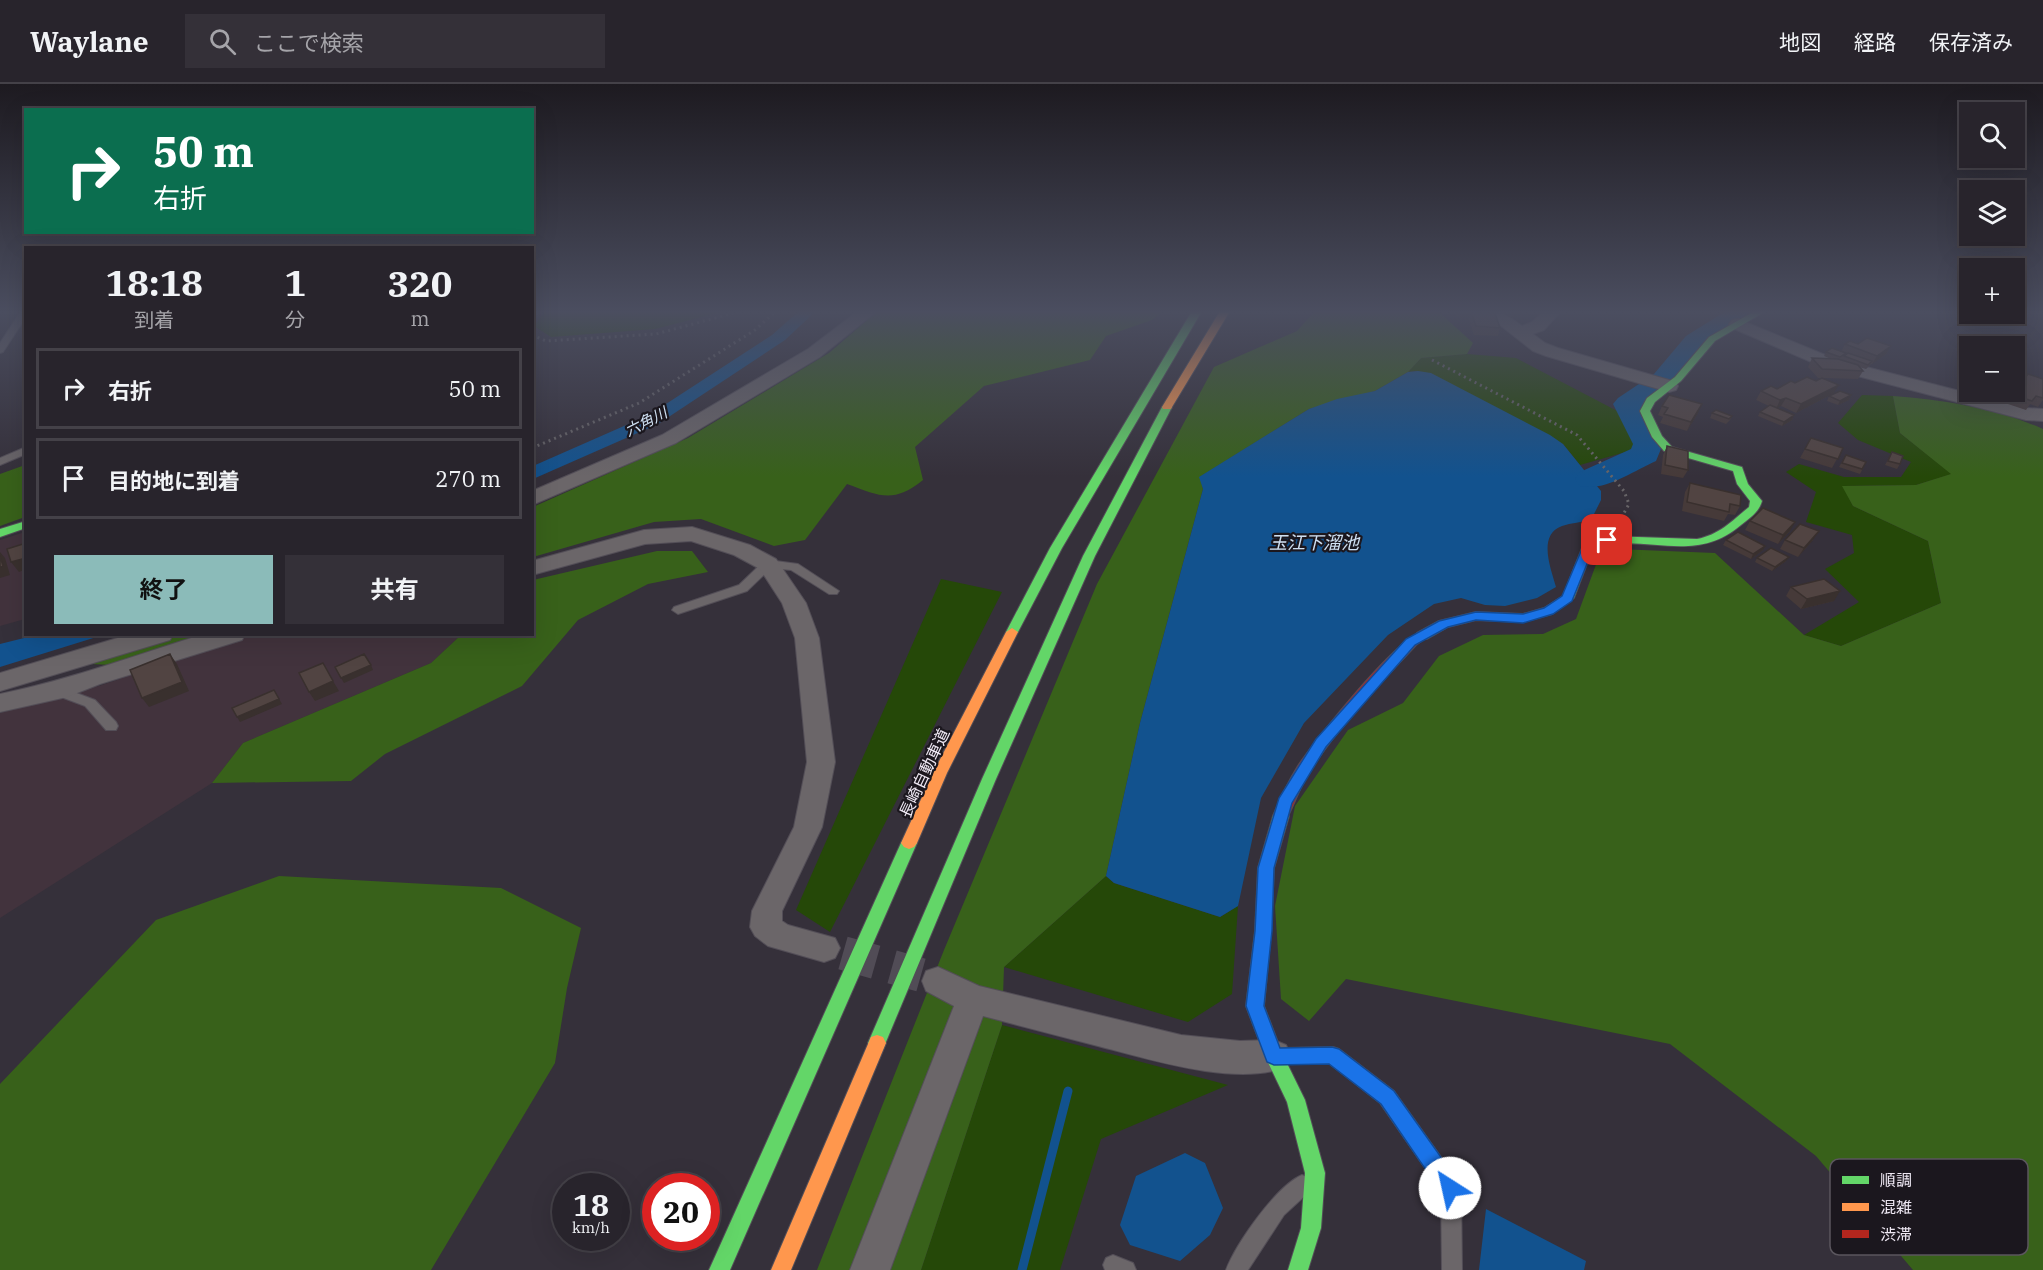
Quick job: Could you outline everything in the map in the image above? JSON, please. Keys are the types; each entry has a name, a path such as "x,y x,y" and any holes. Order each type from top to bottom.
{"main road":[{"name":"長崎自動車道","path":"719,1270 940,773 1056,548 1164,366"},
{"path":"781,1270 989,779 1089,556 1163,414 1191,366"},
{"path":"1298,1270 1311,1228 1315,1173 1296,1100 1274,1056 1255,1006 1263,931 1266,868 1285,802 1321,743 1411,642 1444,624 1476,616 1523,618 1548,611 1568,598 1588,546 1607,540 1697,543 1712,540 1724,534 1754,508 1756,501 1743,484 1738,469 1727,462 1679,453 1663,446 1645,411 1660,383 1678,379 1689,366"},
{"path":"0,533 24,525"}],"street":[{"path":"534,498 669,439 791,366"},
{"path":"1602,366 1660,383"},
{"path":"1842,366 2026,414 2043,415"},
{"path":"534,567 644,537 671,534 692,534 742,550 768,564 794,603 807,638 821,762 808,827 767,911 766,927 779,936 824,948"},
{"path":"0,682 154,636"},
{"path":"0,703 58,691 91,678 227,636"},
{"path":"938,981 973,999 1181,1051 1240,1057 1274,1056"},
{"path":"870,1270 973,999"}],"lane":[{"path":"0,462 24,451"},
{"path":"678,610 742,588 768,564 794,567 832,591"},
{"path":"58,691 90,703 111,726"},
{"path":"1274,1056 1332,1055 1387,1097 1450,1188 1452,1270"},
{"path":"1236,1270 1277,1208 1315,1173"}],"path":[{"path":"534,447 639,403 697,366"},
{"path":"1445,366 1562,425 1577,435 1624,491 1629,504 1607,540"}],"shaded area":[{"path":"24,532 24,619 0,626 0,540"},
{"path":"246,636 460,636 431,663 243,743 212,783 0,918 0,713 102,685"}],"green space":[{"path":"807,366 1064,366 984,386 915,447 923,480 903,492 886,496 847,484 805,540 774,546 701,519 654,522 534,557 534,507 688,438"},
{"path":"1413,366 1532,366 1623,414 1638,442 1629,451 1580,465 1563,444 1418,371 1408,372"},
{"path":"1413,366 1408,372 1375,391 1309,409 1200,477 1203,489 1140,723 1106,876 1004,967 1002,1025 921,1270 817,1270 944,950 1097,584 1214,367"},
{"path":"1862,395 1893,396 1900,433 1952,474 1916,485 1843,486 1853,506 1928,541 1941,603 1841,646 1804,635 1859,602 1825,569 1854,553 1852,535 1806,522 1816,492 1786,472 1799,464 1844,477 1901,477 1911,462 1858,440 1838,423"},
{"path":"1893,396 1970,406 2043,429 2043,1270 1913,1270 1900,1255 2028,1255 2028,1159 1830,1159 1830,1172 1816,1156 1670,1044 1346,979 1309,1021 1281,999 1275,906 1295,806 1348,730 1403,703 1439,656 1483,635 1543,634 1576,619 1598,559 1617,549 1715,553 1804,635 1841,646 1941,603 1928,541 1853,506 1842,486 1916,485 1951,474 1900,433"},
{"path":"24,465 24,517 0,526 0,474"},
{"path":"657,551 692,551 708,572 648,584 578,620 522,686 385,754 351,781 212,783 243,743 431,663 460,636 534,636 534,580"},
{"path":"941,579 1002,592 830,932 796,910"},
{"path":"172,636 200,636 112,665 91,664"},
{"path":"279,876 501,888 581,928 567,988 555,1063 431,1270 0,1270 0,1084 156,920"},
{"path":"1106,876 1114,883 1220,917 1238,906 1232,994 1188,1022 1004,967"},
{"path":"1002,1025 1228,1085 1101,1139 1060,1270 921,1270"}],"water":[{"name":"六角川","path":"724,366 745,366 658,424 534,479 534,466 649,415"},
{"name":"玉江下溜池","path":"1408,372 1431,373 1550,435 1563,444 1601,491 1601,500 1591,520 1562,526 1554,530 1550,537 1549,562 1556,587 1537,598 1505,606 1485,605 1461,598 1434,604 1388,635 1304,723 1261,798 1238,906 1220,917 1114,883 1106,876 1140,723 1203,489 1199,477 1309,409 1337,399 1375,391"},
{"path":"32,636 100,636 0,667 0,644"},
{"path":"1185,1153 1205,1163 1223,1208 1210,1235 1180,1261 1130,1245 1120,1225 1136,1176"},
{"path":"1486,1209 1586,1261 1584,1270 1479,1270"}],"building":[{"path":"1820,366 1859,366 1863,371 1822,369"},
{"path":"2028,374 2043,379 2043,398 2036,396 2032,401 2025,399 2025,378"},
{"path":"1807,377 1816,381 1822,378 1839,385 1801,404 1786,398 1780,400 1761,391 1771,386 1777,389 1791,381 1795,383"},
{"path":"1840,391 1851,395 1840,401 1829,396"},
{"path":"1669,395 1702,404 1691,422 1664,414 1668,408 1662,406"},
{"path":"1770,405 1794,415 1784,422 1760,412"},
{"path":"1716,410 1732,416 1729,419 1712,413"},
{"path":"1811,438 1843,448 1838,459 1805,449"},
{"path":"1667,446 1688,451 1688,470 1665,465"},
{"path":"1892,452 1903,456 1900,464 1888,461"},
{"path":"1846,455 1866,462 1862,469 1842,463"},
{"path":"1690,483 1741,495 1740,506 1730,504 1729,512 1687,502"},
{"path":"1763,508 1795,522 1783,535 1750,521"},
{"path":"1800,524 1819,531 1804,548 1785,540"},
{"path":"1738,532 1765,546 1753,554 1726,540"},
{"path":"24,544 24,559 11,562 7,549"},
{"path":"1771,548 1789,557 1775,567 1757,558"},
{"path":"1824,579 1840,591 1807,599 1791,587"},
{"path":"170,654 182,682 142,698 130,670"},
{"path":"364,654 371,665 341,678 335,667"},
{"path":"323,663 333,681 309,692 299,673"},
{"path":"274,690 279,699 237,717 232,708"}],"waterway":[{"path":"1591,479 1645,454 1648,444 1628,404 1664,380 1675,366"},
{"path":"1022,1270 1068,1091"}],"tunnel":[{"path":"843,953 921,975"}],"traffic: fast":[{"path":"1012,632 1056,548 1164,366"},
{"path":"1422,636 1444,624 1476,616 1523,618 1548,611 1568,598 1588,546 1607,540 1697,543 1712,540 1724,534 1754,508 1756,501 1743,484 1738,469 1668,449 1657,437 1645,411 1651,400 1678,379 1689,366"},
{"path":"877,1043 989,779 1089,556 1167,407"},
{"path":"0,533 24,525"},
{"path":"1281,816 1266,868 1263,931 1255,1006 1274,1056 1296,1100 1315,1173 1311,1228 1298,1270"},
{"path":"719,1270 909,843"}],"traffic: slow":[{"path":"1167,407 1192,366"},
{"path":"909,843 940,773 1012,632"},
{"path":"781,1270 877,1043"}],"traffic: jam":[{"path":"1281,816 1290,793 1303,770 1337,724 1411,642 1422,636"}],"route":[{"path":"1450,1188 1387,1097 1332,1055 1274,1056 1255,1006 1263,931 1266,868 1285,802 1321,743 1411,642 1444,624 1476,616 1523,618 1548,611 1568,598 1588,546 1607,540"}]}
